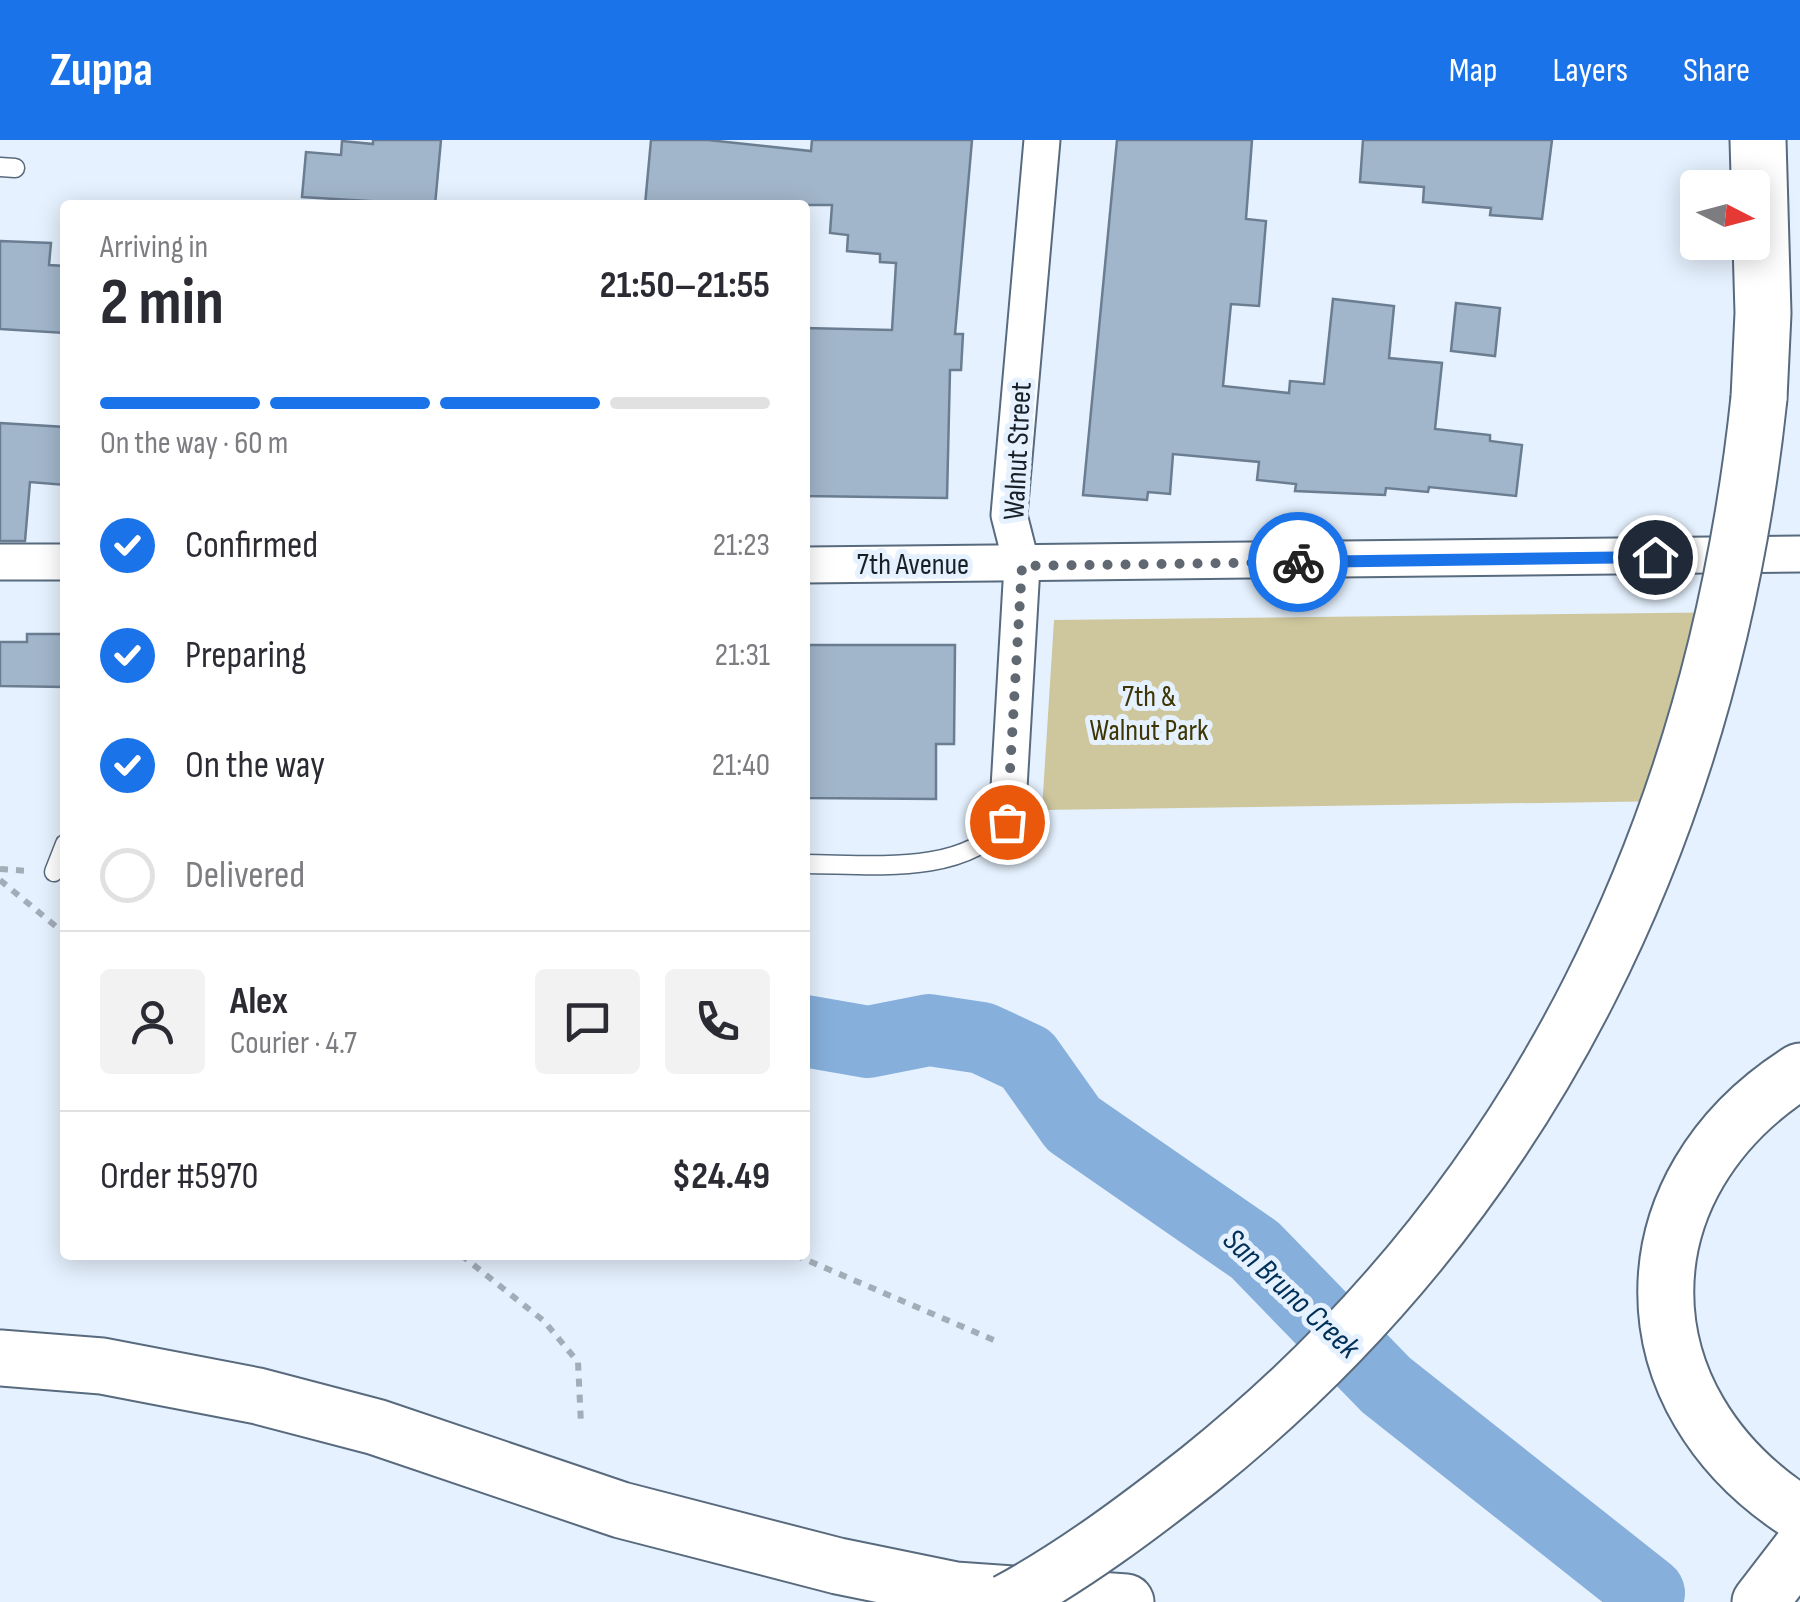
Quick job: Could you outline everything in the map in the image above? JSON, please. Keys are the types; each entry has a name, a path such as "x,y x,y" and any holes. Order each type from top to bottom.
{"highway":[{"path":"1007,1602 1142,1515 1241,1436 1323,1360 1418,1252 1496,1150 1568,1035 1627,918 1678,786 1715,659 1742,535 1759,398 1762,296 1758,140"},
{"path":"1800,1070 1729,1126 1698,1172 1678,1220 1668,1270 1668,1323 1678,1370 1696,1415 1730,1459 1768,1494 1800,1514"},
{"path":"0,1358 102,1366 258,1396 376,1427 622,1510 838,1566 955,1590 1126,1602"},
{"path":"1760,1602 1800,1550"}],"street":[{"name":"Walnut Street","path":"1007,822 1022,566 1009,515 1042,140"},
{"name":"7th Avenue","path":"810,565 1022,566 1800,554"},
{"path":"0,562 60,562"}],"lane":[{"path":"810,864 931,864 997,834 1007,822"},
{"path":"54,872 60,857"}],"path":[{"path":"0,880 60,930"},
{"path":"467,1260 544,1321 578,1362 581,1424"},
{"path":"807,1260 996,1340"}],"green space":[{"name":"7th & Walnut Park","path":"1746,612 1674,801 1042,810 1054,620"}],"building":[{"path":"373,140 441,140 435,200 302,197 306,152 341,155 342,141 373,144"},
{"path":"651,140 708,140 811,151 812,140 972,140 955,334 963,334 961,370 950,370 947,498 810,496 810,328 892,330 896,263 880,262 880,254 847,251 848,235 830,233 832,205 810,205 810,200 645,200"},
{"path":"1117,140 1252,140 1246,219 1266,221 1259,306 1231,304 1223,386 1289,393 1290,381 1324,384 1333,299 1394,306 1389,358 1442,363 1435,429 1490,435 1490,441 1522,445 1516,496 1429,487 1428,492 1386,488 1385,495 1295,491 1296,484 1257,480 1259,462 1173,454 1170,494 1148,492 1147,500 1083,495"},
{"path":"1363,140 1552,140 1542,219 1490,215 1491,208 1423,202 1424,187 1360,182"},
{"path":"0,241 51,243 49,265 60,266 60,333 0,329"},
{"path":"1456,303 1500,308 1495,356 1451,351"},
{"path":"0,423 60,427 60,485 30,482 25,541 0,541"},
{"path":"27,634 60,634 60,687 0,686 0,642 27,642"},
{"path":"810,645 955,645 954,744 936,744 936,799 810,798"}],"waterway":[{"name":"San Bruno Creek","path":"810,1032 868,1042 929,1030 982,1038 1027,1059 1073,1124 1255,1250 1386,1385 1649,1593"}],"way so far":[{"path":"1007,822 1022,566 1298,562"}],"route":[{"path":"1298,562 1655,557"}]}
